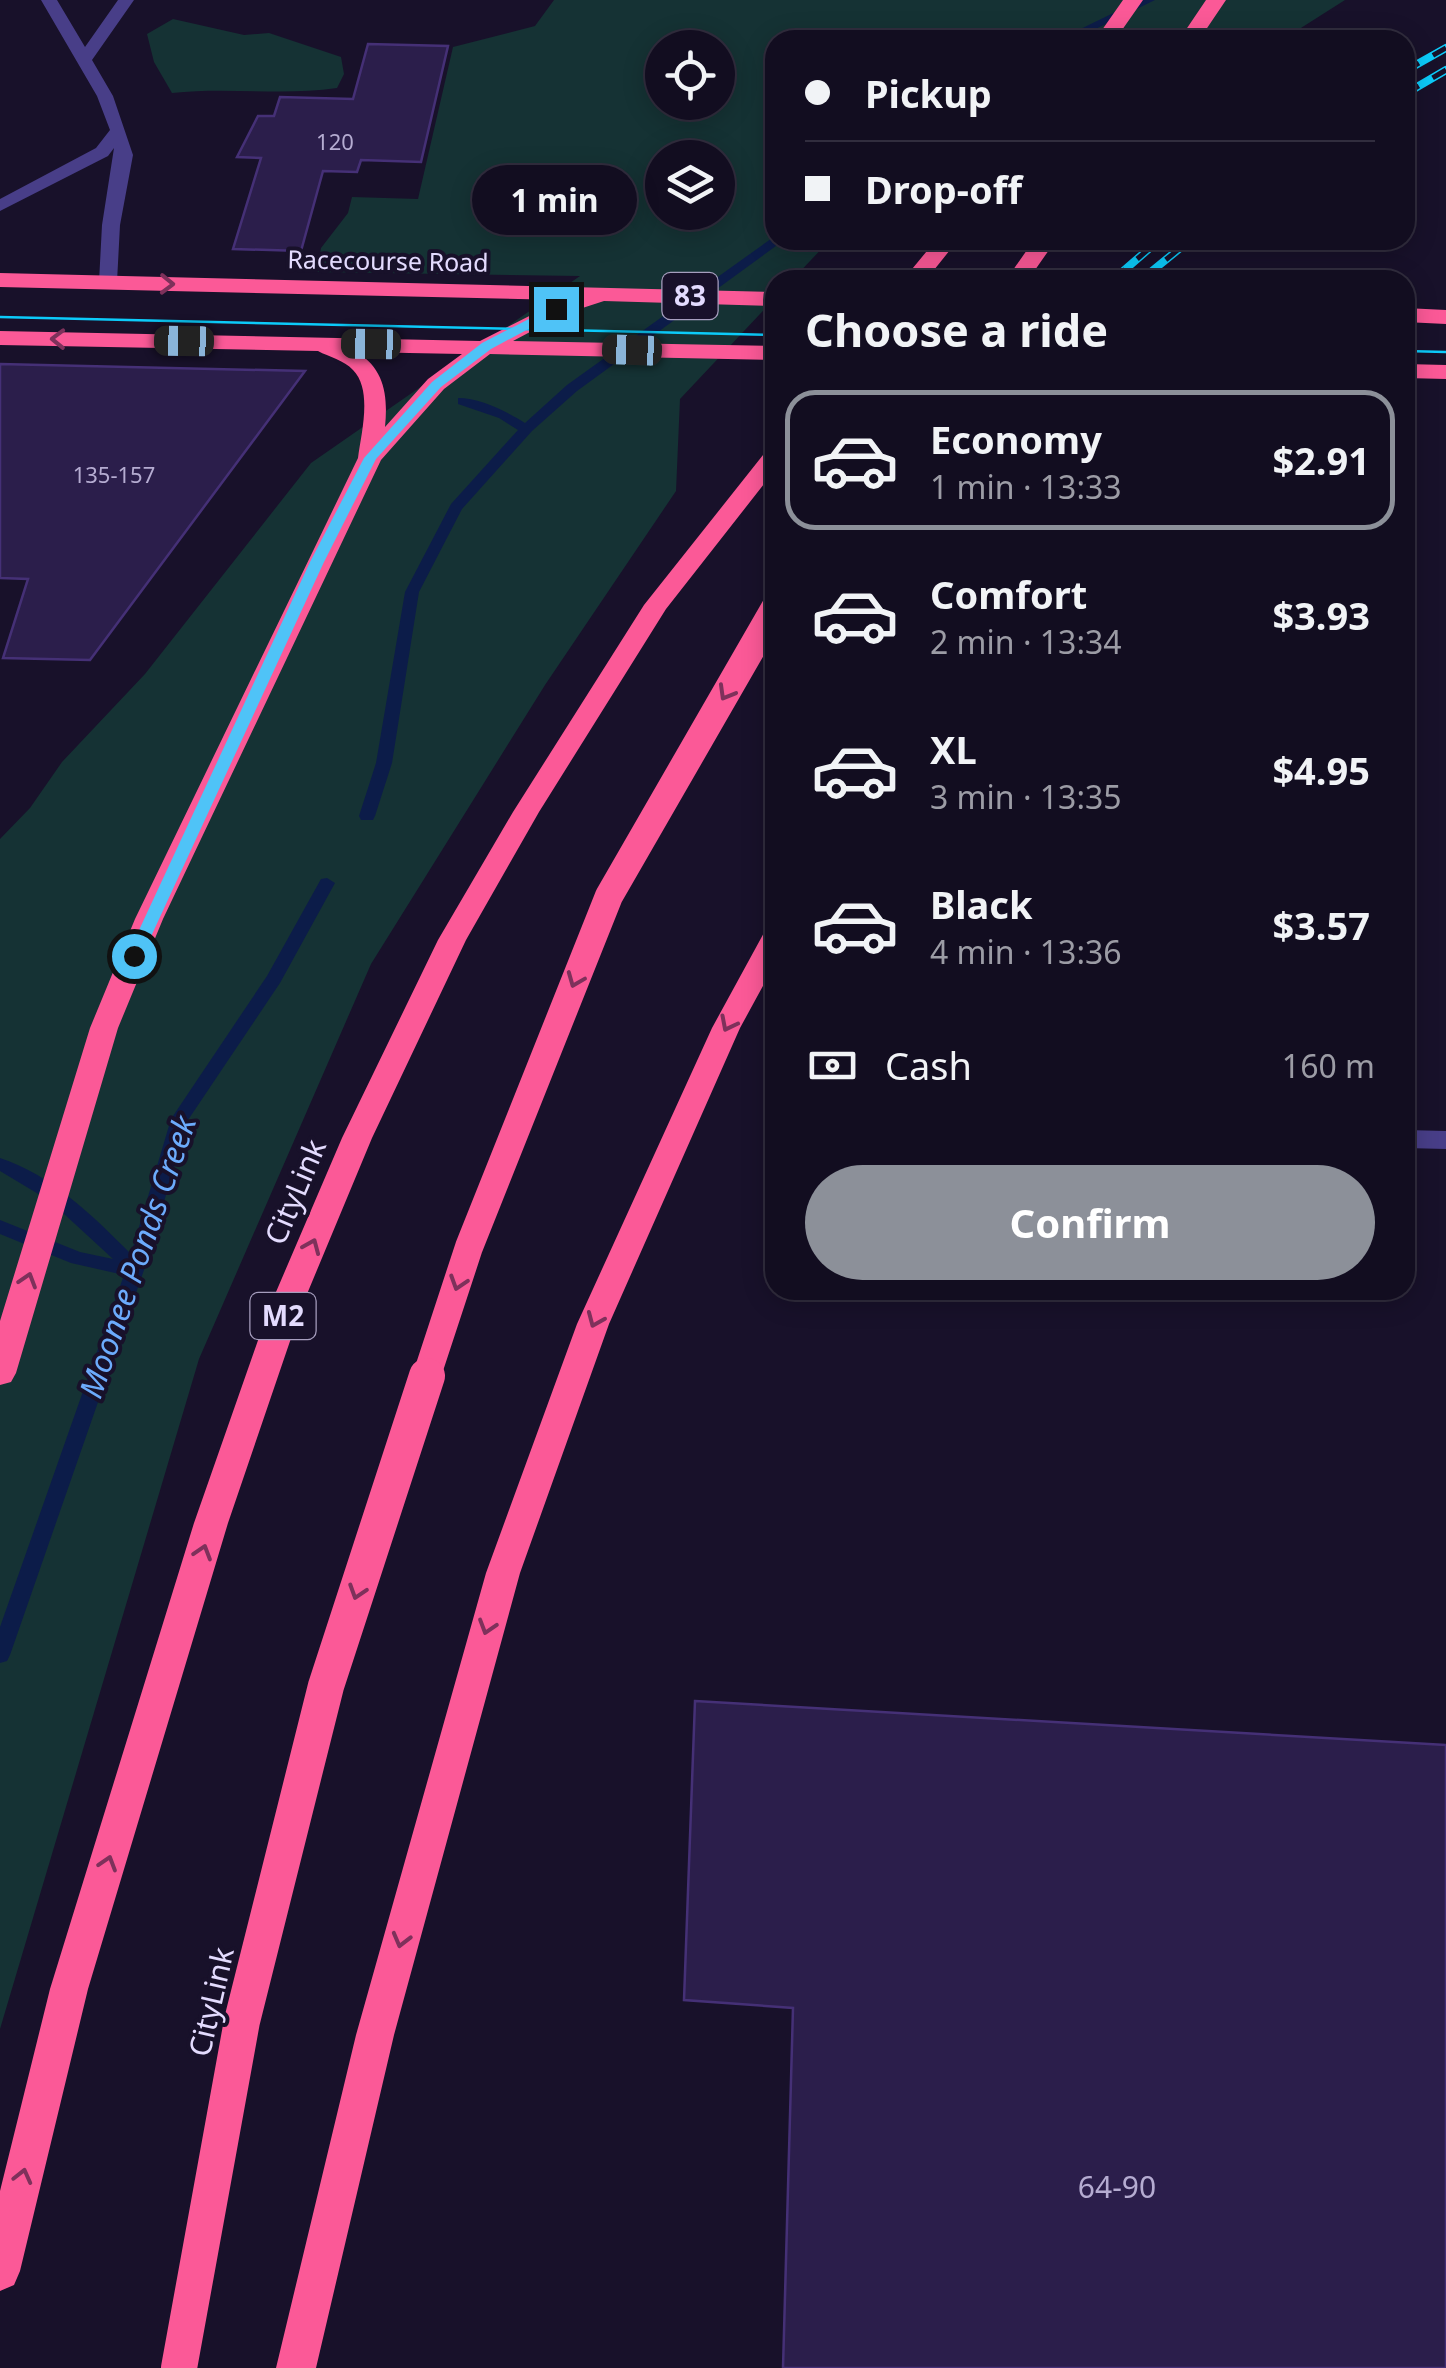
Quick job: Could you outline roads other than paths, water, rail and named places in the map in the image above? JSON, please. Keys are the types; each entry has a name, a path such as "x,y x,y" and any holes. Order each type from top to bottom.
{"highway":[{"path":"1112,30 1133,0"},
{"path":"1196,30 1216,0"},
{"path":"922,270 939,250"},
{"name":"Racecourse Road","path":"0,280 765,299"},
{"path":"0,1373 104,1028 157,902 370,458 412,408 486,346 556,309 605,294"},
{"path":"1415,316 1446,317"},
{"name":"83","path":"0,338 765,353"},
{"path":"295,342 332,349 358,361 370,374 374,403 370,458"},
{"path":"1415,371 1446,372"},
{"name":"CityLink","path":"0,2271 70,1989 211,1523 286,1306 357,1138 452,940 526,812 656,606 765,468"},
{"name":"CityLink","path":"179,2368 242,2021 326,1686 469,1248 609,896 765,625"},
{"path":"296,2368 375,2035 502,1573 593,1324 726,1028 765,956"}],"street":[{"path":"49,0 105,96 124,155 111,225 108,282"},
{"path":"84,60 126,0"},
{"path":"0,206 102,152 118,130"},
{"path":"1415,1139 1446,1140"}],"waterway":[{"name":"Moonee Ponds Creek","path":"1085,30 1149,0"},
{"name":"Moonee Ponds Creek","path":"367,816 384,763 412,592 456,507 527,428 572,388 765,248"},
{"path":"463,401 504,415 526,429"},
{"name":"Moonee Ponds Creek","path":"135,1270 180,1119 274,979 327,883"},
{"path":"0,1164 56,1196 135,1270"},
{"path":"0,1227 77,1258 135,1270"},
{"name":"Moonee Ponds Creek","path":"0,1655 135,1270"}],"tram line":[{"path":"0,317 765,335"},
{"path":"1415,351 1446,352"}],"railway":[{"path":"1415,65 1446,48"},
{"path":"1415,88 1446,70"},
{"path":"1124,270 1148,250"},
{"path":"1153,270 1178,250"}]}
